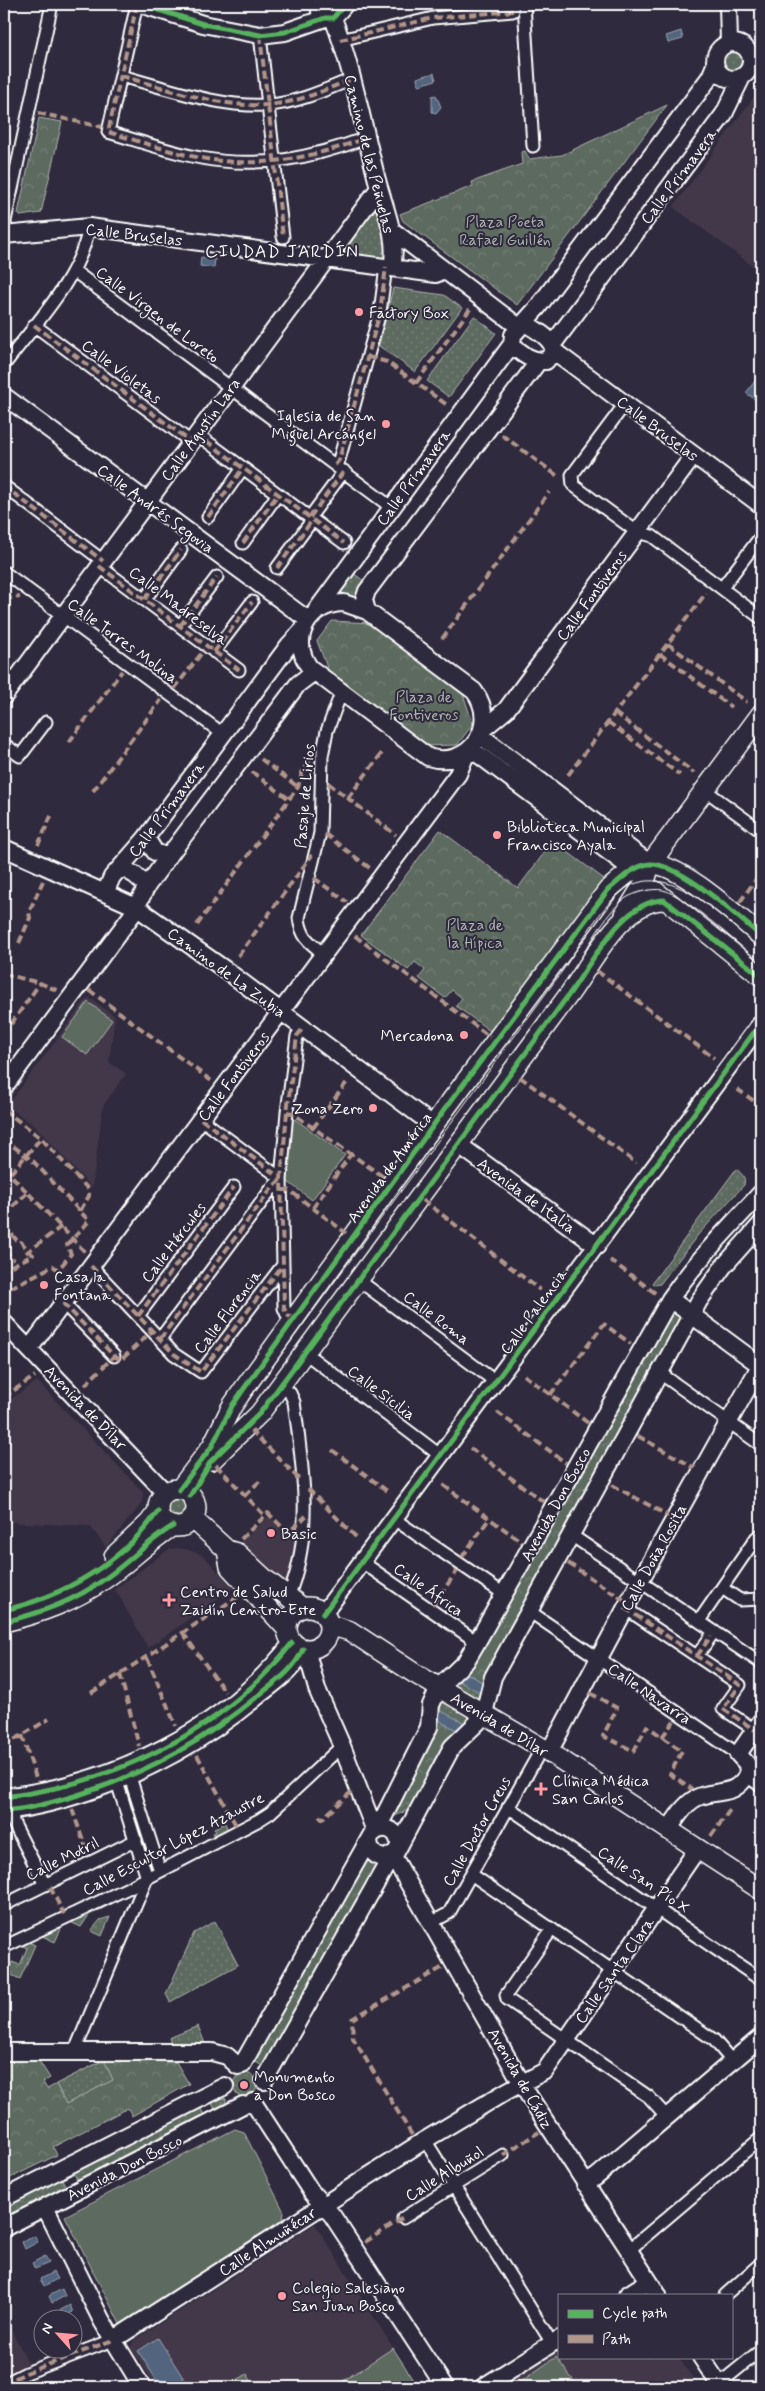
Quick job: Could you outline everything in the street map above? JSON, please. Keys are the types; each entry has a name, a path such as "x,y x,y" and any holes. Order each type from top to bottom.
{"main road":[{"path":"139,4 203,24 254,34 306,26 326,31 340,40"},
{"path":"728,4 729,43"},
{"path":"254,34 331,10"},
{"path":"306,26 331,10"},
{"name":"Camino de las Peñuelas","path":"331,10 352,79 378,188 393,231 392,242 395,255 389,267"},
{"path":"729,43 744,46 753,66 734,80 719,74 715,66 718,50 729,43"},
{"name":"Calle Primavera","path":"105,893 112,877 146,838 309,620 512,344 513,336 690,104 710,77 715,66"},
{"name":"Calle Primavera","path":"367,611 364,600 367,591 538,362 546,361 724,114 753,66"},
{"name":"Calle Agustín Lara","path":"4,696 378,188"},
{"name":"Calle Bruselas","path":"5,234 89,227 436,274 440,268"},
{"path":"393,231 440,268 522,325"},
{"name":"Calle Bruselas","path":"522,325 761,506"},
{"path":"512,344 524,355 538,362"},
{"name":"Calle Andrés Segovia","path":"4,396 309,620"},
{"name":"Calle Fontiveros","path":"29,1349 461,769 469,750 482,732 506,710 694,456"},
{"path":"637,874 469,750 460,756 444,760 428,757 341,693 314,672 306,663 301,652 309,620 332,604 344,603 367,611 470,687 482,706 482,732 637,874 664,900 761,976"},
{"name":"Calle Primavera","path":"4,1087 136,907 147,886 168,857 298,684 314,672"},
{"name":"Avenida de América","path":"178,1493 212,1446 232,1406 243,1390 434,1126 603,898 637,874 705,790 761,714"},
{"path":"146,838 155,852 168,857"},
{"name":"Camino de La Zubia","path":"4,848 136,907 281,1011 434,1126"},
{"path":"637,874 660,866 691,881 761,936"},
{"path":"122,867 136,875 147,886"},
{"path":"620,923 637,874"},
{"path":"4,1610 48,1596 73,1584 125,1548 158,1511 159,1501 178,1493 260,1413 620,923 636,908 648,902 664,900"},
{"name":"Calle Palencia","path":"326,1620 362,1562 761,1023"},
{"path":"434,1126 458,1144"},
{"name":"Avenida de Italia","path":"458,1144 596,1246"},
{"name":"Avenida Don Bosco","path":"240,2065 374,1834 428,1727 431,1705 439,1687 466,1661 670,1300 686,1276 719,1237 761,1193"},
{"name":"Avenida Don Bosco","path":"264,2081 395,1852 452,1747 478,1722 484,1713 493,1677 699,1301 723,1267 761,1224"},
{"path":"670,1300 761,1365"},
{"name":"Avenida de Dílar","path":"4,1323 178,1493"},
{"name":"Calle Doña Rosita","path":"545,1750 761,1365"},
{"path":"4,1622 53,1608 80,1595 105,1579 156,1537 173,1526 184,1525 192,1518 195,1506 178,1493"},
{"path":"158,1511 163,1521 173,1526"},
{"path":"192,1518 227,1550 237,1553 295,1603 314,1608 326,1620 327,1637 318,1646 297,1642"},
{"path":"227,1550 230,1567 297,1642 342,1746 374,1834 374,1854 382,1858 395,1852 397,1836 390,1829 374,1834"},
{"path":"8,1804 51,1803 124,1780 184,1750 230,1719 298,1660 297,1642 291,1616 295,1603"},
{"name":"Avenida de Dílar","path":"326,1620 350,1631 545,1750 761,1890"},
{"path":"8,1804 47,1790 92,1778 140,1760 164,1747 225,1708 275,1665 297,1642"},
{"path":"738,1754 758,1725"},
{"name":"Calle Navarra","path":"738,1754 747,1764 755,1779"},
{"path":"669,1829 684,1808 701,1796 726,1792 755,1779"},
{"name":"Calle Santa Clara","path":"523,2083 545,2071 698,1848"},
{"name":"Avenida de Cádiz","path":"395,1852 431,1923 523,2083 654,2288"},
{"path":"586,2184 761,2037"},
{"path":"4,2052 92,2053 102,2050 212,2052 227,2056 240,2065 254,2067 264,2081 262,2091 248,2103"},
{"path":"240,2065 229,2075 225,2086 230,2098 248,2103 312,2193 332,2215 445,2387"},
{"name":"Calle Almuñécar","path":"113,2340 425,2140 523,2083"},
{"name":"Avenida Don Bosco","path":"4,2198 225,2086"},
{"name":"Avenida Don Bosco","path":"4,2228 248,2103"},
{"path":"44,2207 113,2340 142,2387"},
{"path":"631,2294 654,2288"},
{"path":"483,2387 555,2341"},
{"path":"702,2358 720,2386"}],"street":[{"path":"5,234 4,221 52,4"},
{"path":"139,4 108,132 200,158 222,161 274,162 305,158 366,138"},
{"path":"524,4 533,146"},
{"path":"340,40 433,18 513,11"},
{"path":"254,34 268,105 283,237"},
{"path":"121,76 227,102 268,105 295,100 352,79"},
{"path":"4,365 74,272 86,246 89,227"},
{"name":"Camino de las Peñuelas","path":"276,568 311,518 339,468 339,460 380,312 389,267"},
{"name":"Calle Virgen de Loreto","path":"74,272 391,507"},
{"name":"Calle Violetas","path":"34,326 194,438 243,468 344,543"},
{"path":"625,404 572,475 573,485 637,532 652,536 761,618"},
{"path":"208,517 243,468"},
{"name":"Calle Madreselva","path":"4,486 145,600 239,670"},
{"path":"243,543 278,494"},
{"path":"722,588 761,536"},
{"path":"145,600 182,550"},
{"name":"Calle Torres Molina","path":"4,572 223,734"},
{"path":"180,626 218,577"},
{"path":"214,652 252,602"},
{"name":"Pasaje de Lirios","path":"324,953 306,939 301,930 299,918 320,833 322,756 327,731 341,693"},
{"path":"4,744 20,756 46,722"},
{"path":"705,790 761,831"},
{"path":"294,1319 287,1315 284,1308 278,1176 297,1036 303,1028"},
{"path":"201,1118 278,1176"},
{"path":"160,1339 272,1188 278,1176"},
{"name":"Calle Hércules","path":"138,1316 234,1187"},
{"name":"Calle Florencia","path":"91,1266 174,1354 201,1372 282,1266"},
{"name":"Calle Roma","path":"358,1278 496,1382"},
{"path":"63,1302 114,1356"},
{"name":"Calle Sicilia","path":"304,1352 441,1456"},
{"path":"660,1373 761,1445"},
{"path":"280,1385 290,1393 294,1402 305,1494 306,1516 295,1603"},
{"path":"394,1519 504,1594"},
{"path":"571,1535 761,1663"},
{"path":"699,1621 760,1538"},
{"name":"Calle África","path":"362,1562 477,1642"},
{"path":"722,1588 740,1600 761,1599"},
{"path":"625,1608 740,1685 723,1709 758,1725"},
{"name":"Calle Navarra","path":"530,1611 738,1754"},
{"path":"697,1656 711,1636"},
{"name":"Calle Escultor López Azaustre","path":"4,1947 148,1878 270,1813 342,1746"},
{"name":"Calle Doctor Creus","path":"431,1923 449,1913 508,1807 545,1750"},
{"path":"74,2053 148,1878 136,1840 124,1780"},
{"path":"124,1780 160,1871"},
{"path":"8,1804 13,1822 45,1885"},
{"name":"Calle San Pío X","path":"508,1807 761,1980"},
{"name":"Calle Motril","path":"4,1905 136,1840"},
{"path":"471,1874 714,2040 732,2061"},
{"path":"552,1929 506,1995 507,1999 649,2096 667,2117"},
{"path":"629,2250 761,2138"},
{"path":"425,2140 555,2341"},
{"name":"Calle Albuñol","path":"403,2218 503,2155"},
{"path":"726,2294 761,2263"},
{"name":"Calle Almuñécar","path":"4,2384 26,2373 113,2340"},
{"path":"720,2386 761,2350"}],"shaded area":[{"path":"761,87 761,272 673,207"},
{"path":"88,997 115,1016 109,1062 126,1074 103,1106 92,1188 36,1127 7,1106"},
{"path":"37,1381 143,1492 142,1501 138,1508 106,1547 90,1526 4,1522 4,1404"},
{"path":"269,1516 288,1536 299,1525 299,1549 285,1587 239,1544"},
{"name":"Centro de Salud Zaidín Centro-Este","path":"176,1548 186,1549 204,1556 233,1588 148,1648 115,1589 168,1550"},
{"name":"Colegio Salesiano San Juan Bosco","path":"315,2224 418,2387 156,2387 131,2348 133,2341"},
{"path":"4,2315 28,2363 4,2376"},
{"path":"558,2351 558,2358 679,2358 699,2387 499,2387"}],"green space":[{"path":"733,52 740,55 743,62 740,69 733,72 726,69 723,62 726,55"},
{"name":"Plaza Poeta Rafael Guillén","path":"667,105 517,305 403,221 400,214 473,186 472,182 522,164 521,152 525,151 529,159 562,155"},
{"path":"39,118 62,122 41,213 20,216 18,213"},
{"path":"371,205 377,205 390,255 386,259 341,252"},
{"path":"393,288 444,295 462,308 415,372 379,346"},
{"path":"474,316 496,333 449,397 427,381"},
{"path":"349,570 368,584 358,597 332,593"},
{"name":"Plaza de Fontiveros","path":"332,621 371,623 462,691 473,724 457,745 421,746 331,678 317,641"},
{"name":"Plaza de la Hípica","path":"440,830 518,888 553,841 604,879 490,1031 456,1006 462,998 452,990 445,998 419,978 425,970 415,962 408,970 361,935"},
{"path":"88,1002 112,1020 87,1055 62,1037"},
{"path":"292,1117 345,1155 312,1200 288,1182"},
{"path":"736,1169 743,1176 744,1185 697,1236 660,1284 655,1285 652,1283"},
{"path":"671,1308 685,1312 484,1701 453,1679"},
{"path":"173,1498 181,1498 187,1504 187,1512 181,1518 173,1518 167,1512 167,1504"},
{"path":"457,1675 481,1693 482,1704 450,1687"},
{"path":"442,1698 474,1714 464,1729 438,1712"},
{"path":"439,1704 474,1714 412,1808 393,1817 390,1815"},
{"path":"134,1805 153,1863 150,1866 129,1807"},
{"path":"225,1823 228,1830 215,1837 213,1833 216,1832 214,1828"},
{"path":"368,1854 379,1867 266,2068 252,2060"},
{"path":"118,1898 116,1902 89,1915 81,1927 68,1921"},
{"path":"110,1917 102,1936 91,1931 100,1920"},
{"path":"215,1921 238,1965 170,2002 166,1994 194,1933"},
{"path":"57,1927 61,1929 55,1942 40,1935"},
{"path":"26,1941 35,1945 20,1979 7,1973 12,1962 20,1965 27,1948 21,1945"},
{"path":"198,2026 206,2046 172,2046 169,2038"},
{"path":"4,2060 39,2061 50,2078 43,2082 47,2089 104,2060 176,2062 189,2084 132,2116 128,2108 53,2147 57,2155 4,2181"},
{"path":"104,2060 113,2080 66,2104 56,2084"},
{"path":"245,2073 254,2076 257,2085 254,2094 245,2097 236,2094 233,2085 236,2076"},
{"path":"222,2097 226,2099 226,2104 216,2111 211,2102"},
{"path":"200,2107 205,2117 78,2181 73,2172"},
{"path":"235,2129 244,2132 284,2212 283,2220 120,2324 65,2216"},
{"path":"61,2177 66,2187 4,2219 4,2207"},
{"path":"393,2348 418,2387 334,2387"},
{"path":"556,2357 578,2387 513,2387"},
{"path":"247,2374 255,2387 226,2387"}],"water":[{"path":"681,31 683,39 668,43 666,36"},
{"path":"434,73 436,80 419,85 417,78"},
{"path":"436,95 441,107 436,113 432,112 432,96"},
{"path":"201,257 215,259 214,268 200,266"},
{"path":"761,375 761,404 746,393"},
{"path":"462,1674 471,1675 486,1685 481,1693 459,1681 458,1678"},
{"path":"439,1710 463,1722 464,1725 459,1731 443,1723 437,1717"},
{"path":"35,2236 38,2242 25,2249 22,2242"},
{"path":"45,2256 49,2263 35,2269 32,2263"},
{"path":"53,2272 57,2279 44,2286 40,2279"},
{"path":"62,2289 65,2296 52,2303 49,2296"},
{"path":"158,2338 184,2379 171,2387 161,2387 138,2351"}],"tram line":[{"path":"248,1400 563,970 593,923 614,898 633,885 652,881 672,885 692,894 711,907 761,950"},
{"path":"584,952 608,916 626,898 649,890 663,890 685,901 761,963"}],"marked path":[{"path":"137,4 108,132 189,156 244,162 285,160 326,151 366,138"},
{"path":"340,40 433,18 513,11"},
{"path":"260,35 283,237"},
{"path":"121,76 193,96 250,105 290,102 352,79"},
{"path":"38,113 102,127"},
{"path":"335,465 339,460 380,312 386,267"},
{"path":"416,383 470,309"},
{"path":"34,325 191,442"},
{"path":"368,357 387,362 447,405"},
{"path":"197,434 344,543"},
{"path":"502,435 559,477"},
{"path":"208,517 243,468"},
{"path":"310,517 344,471"},
{"path":"4,486 103,561"},
{"path":"442,639 549,492"},
{"path":"243,543 278,494"},
{"path":"277,568 313,519"},
{"path":"145,599 181,550"},
{"path":"99,566 239,670"},
{"path":"180,626 217,577"},
{"path":"568,775 706,593"},
{"path":"4,599 20,597"},
{"path":"214,652 252,602"},
{"path":"668,644 747,702"},
{"path":"174,689 204,650"},
{"path":"660,654 731,707"},
{"path":"69,742 122,671"},
{"path":"93,791 161,700"},
{"path":"615,713 694,773"},
{"path":"608,722 680,775"},
{"path":"197,925 298,787 303,770 317,752"},
{"path":"348,798 382,753"},
{"path":"261,759 298,787"},
{"path":"252,772 289,799"},
{"path":"328,783 396,835"},
{"path":"38,845 52,814"},
{"path":"325,834 371,869"},
{"path":"238,956 312,855"},
{"path":"740,902 761,872"},
{"path":"314,878 347,902"},
{"path":"19,943 30,918 29,912 43,881"},
{"path":"355,936 490,1037"},
{"path":"597,971 714,1058"},
{"path":"4,974 40,983 61,992"},
{"path":"4,1034 40,983"},
{"path":"89,990 213,1082"},
{"path":"294,1319 287,1315 284,1308 281,1179 297,1036 303,1028"},
{"path":"4,1058 9,1061"},
{"path":"520,1077 636,1163"},
{"path":"313,1128 347,1082"},
{"path":"737,1089 761,1106"},
{"path":"4,1110 41,1138 89,1190 89,1196 80,1211"},
{"path":"287,1112 292,1113 385,1178"},
{"path":"201,1119 275,1174"},
{"path":"11,1173 41,1138"},
{"path":"4,1139 34,1162 89,1221 67,1245 71,1254 58,1270 53,1266 4,1291"},
{"path":"313,1208 351,1154"},
{"path":"4,1168 86,1253"},
{"path":"160,1339 272,1188 281,1179"},
{"path":"138,1316 234,1187"},
{"path":"282,1190 289,1190 346,1233"},
{"path":"4,1215 29,1191"},
{"path":"423,1200 540,1290"},
{"path":"4,1225 19,1243 21,1242 33,1255 4,1270"},
{"path":"26,1253 62,1226"},
{"path":"4,1250 14,1260"},
{"path":"610,1260 658,1295"},
{"path":"91,1266 174,1354 201,1372 282,1266"},
{"path":"63,1303 114,1356 121,1360 152,1331"},
{"path":"550,1395 604,1324 631,1344"},
{"path":"85,1385 114,1356"},
{"path":"524,1375 588,1423"},
{"path":"4,1397 35,1376"},
{"path":"497,1412 566,1463"},
{"path":"251,1430 301,1481"},
{"path":"638,1436 695,1468"},
{"path":"470,1448 544,1502"},
{"path":"332,1450 390,1493"},
{"path":"216,1465 265,1516"},
{"path":"245,1495 260,1481"},
{"path":"443,1485 522,1542"},
{"path":"612,1485 669,1516"},
{"path":"308,1489 357,1538"},
{"path":"241,1539 268,1513 288,1533 306,1516"},
{"path":"462,1557 489,1519"},
{"path":"568,1563 624,1600"},
{"path":"433,1605 457,1571"},
{"path":"91,1693 251,1588"},
{"path":"625,1608 740,1685 723,1709 755,1730"},
{"path":"183,1633 225,1692"},
{"path":"697,1656 711,1636"},
{"path":"147,1658 176,1726"},
{"path":"120,1674 139,1746"},
{"path":"590,1693 617,1708 603,1736 634,1751 647,1726 682,1751 670,1774 692,1789"},
{"path":"4,1746 49,1719"},
{"path":"662,1737 674,1721"},
{"path":"22,1735 37,1781"},
{"path":"197,1755 237,1827"},
{"path":"319,1816 322,1819 351,1792"},
{"path":"711,1836 732,1807"},
{"path":"72,1809 88,1854"},
{"path":"50,1887 64,1914"},
{"path":"412,2135 353,2038 352,2019 443,1967"},
{"path":"503,2155 539,2132"},
{"path":"365,2242 403,2218"},
{"path":"4,2384 26,2373 113,2340"}],"cycle path":[{"path":"140,4 203,24 260,35 285,32 325,18 333,18 345,4"},
{"path":"179,1490 212,1446 232,1406 243,1390 445,1109 608,890 638,867 650,864 662,866 677,872 708,892 761,936"},
{"path":"190,1496 211,1461 260,1413 622,921 635,910 649,903 664,900 761,976"},
{"path":"323,1614 761,1023"},
{"path":"4,1610 48,1596 90,1574 128,1546 158,1511"},
{"path":"4,1622 31,1615 70,1600 114,1572 155,1538 173,1526"},
{"path":"4,1797 45,1790 85,1780 125,1766 163,1748 200,1727 234,1702 265,1674 292,1643"},
{"path":"4,1811 23,1809 62,1800 130,1776 153,1765 197,1740 239,1711 290,1669 303,1649"}],"place":[{"name":"Factory Box","path":"359,312"},
{"name":"Iglesia de San Miguel Arcángel","path":"386,424"},
{"name":"Biblioteca Municipal Francisco Ayala","path":"497,835"},
{"name":"Mercadona","path":"464,1035"},
{"name":"Zona Zero","path":"373,1108"},
{"name":"Casa la Fontana","path":"44,1285"},
{"name":"Basic","path":"271,1533"},
{"name":"Centro de Salud Zaidín Centro-Este","path":"169,1600"},
{"name":"Clínica Médica San Carlos","path":"541,1789"},
{"name":"Monumento a Don Bosco","path":"244,2085"},
{"name":"Colegio Salesiano San Juan Bosco","path":"282,2296"}],"district":[{"name":"CIUDAD JARDÍN","path":"282,251"}]}
